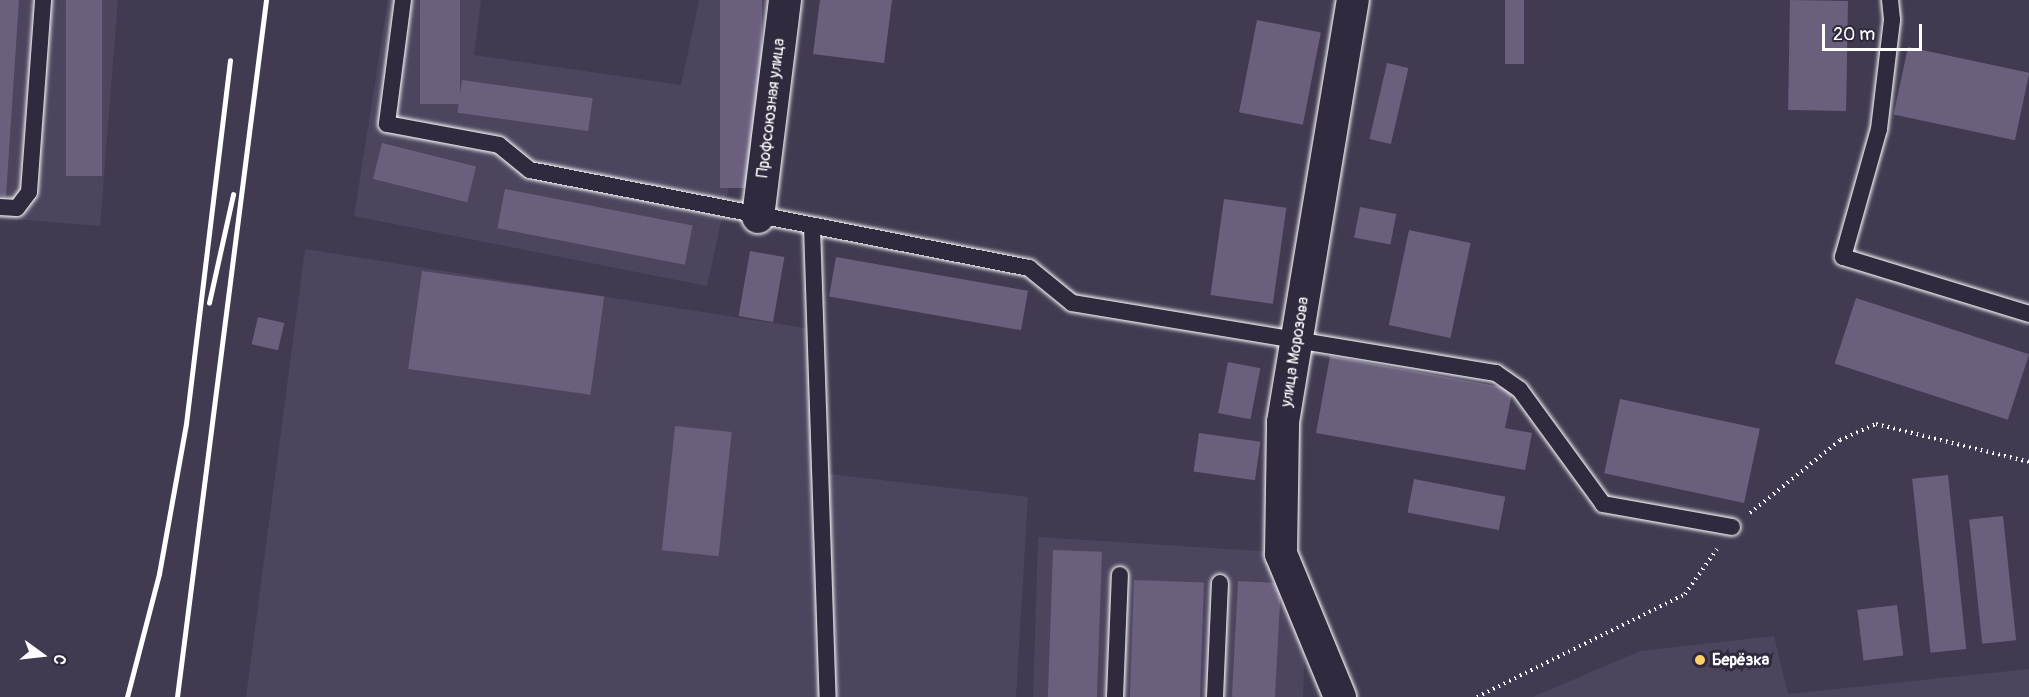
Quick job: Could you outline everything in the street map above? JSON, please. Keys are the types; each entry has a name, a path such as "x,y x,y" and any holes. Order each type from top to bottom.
{"street":[{"name":"Профсоюзная улица","path":"758,217 785,0"},
{"name":"улица Морозова","path":"1340,697 1281,554 1283,422 1353,0"}],"lane":[{"path":"0,207 17,208 29,192 44,0"},
{"path":"403,0 387,124 499,145 530,170 758,217 1029,268 1072,303 1297,338 1496,373 1520,390 1603,504 1732,527"},
{"path":"1890,0 1892,20 1879,129 1843,257 2029,314"},
{"path":"812,227 828,697"},
{"path":"1115,697 1120,575"},
{"path":"1215,697 1220,584"}],"shaded area":[{"path":"0,0 118,0 100,226 0,218"},
{"path":"388,0 481,0 474,55 681,85 699,0 770,0 707,286 354,216"},
{"path":"305,249 823,331 829,474 1028,497 1016,697 246,697"},
{"path":"1038,537 1274,552 1305,639 1303,697 1033,697"},
{"name":"Берёзка","path":"1774,636 1788,694 2029,669 2029,697 1533,697 1640,651"}],"building":[{"path":"0,0 19,0 6,196 0,196"},
{"path":"66,0 102,0 102,176 66,176"},
{"path":"420,0 460,0 460,104 420,104"},
{"path":"720,0 762,0 762,188 720,188"},
{"path":"820,0 892,0 884,63 813,54"},
{"path":"1505,0 1524,0 1524,64 1505,64"},
{"path":"1790,0 1848,1 1846,111 1788,110"},
{"path":"1257,20 1321,32 1303,125 1239,112"},
{"path":"1908,47 2029,73 2015,140 1894,114"},
{"path":"1387,63 1408,68 1391,144 1369,139"},
{"path":"462,80 593,98 588,131 457,113"},
{"path":"382,143 476,166 467,202 373,179"},
{"path":"505,189 692,225 685,265 497,228"},
{"path":"1224,199 1286,208 1273,304 1211,295"},
{"path":"1360,207 1396,214 1390,244 1354,237"},
{"path":"1409,230 1471,243 1450,338 1389,325"},
{"path":"750,251 784,257 773,322 739,316"},
{"path":"836,257 1028,291 1021,330 829,296"},
{"path":"422,271 604,297 590,395 408,369"},
{"path":"1856,298 2029,354 2008,420 1835,364"},
{"path":"258,317 284,323 278,350 252,344"},
{"path":"1330,356 1513,389 1505,428 1532,433 1525,470 1316,433"},
{"path":"1228,362 1260,368 1250,419 1218,413"},
{"path":"1620,399 1760,429 1744,503 1604,473"},
{"path":"675,426 732,432 719,556 662,550"},
{"path":"1199,433 1260,442 1255,480 1194,472"},
{"path":"1948,475 1966,649 1930,653 1912,479"},
{"path":"1414,479 1505,497 1499,530 1408,512"},
{"path":"2003,516 2016,640 1982,644 1969,520"},
{"path":"1053,550 1102,552 1097,697 1048,697"},
{"path":"1134,580 1204,582 1200,697 1130,697"},
{"path":"1238,581 1281,583 1275,697 1232,697"},
{"path":"1897,605 1903,656 1864,660 1857,610"}],"railway":[{"path":"177,697 266,0"},
{"path":"127,697 159,574 186,424 230,61"},
{"path":"209,303 233,195"}],"place":[{"name":"Берёзка","path":"1700,660"}]}
